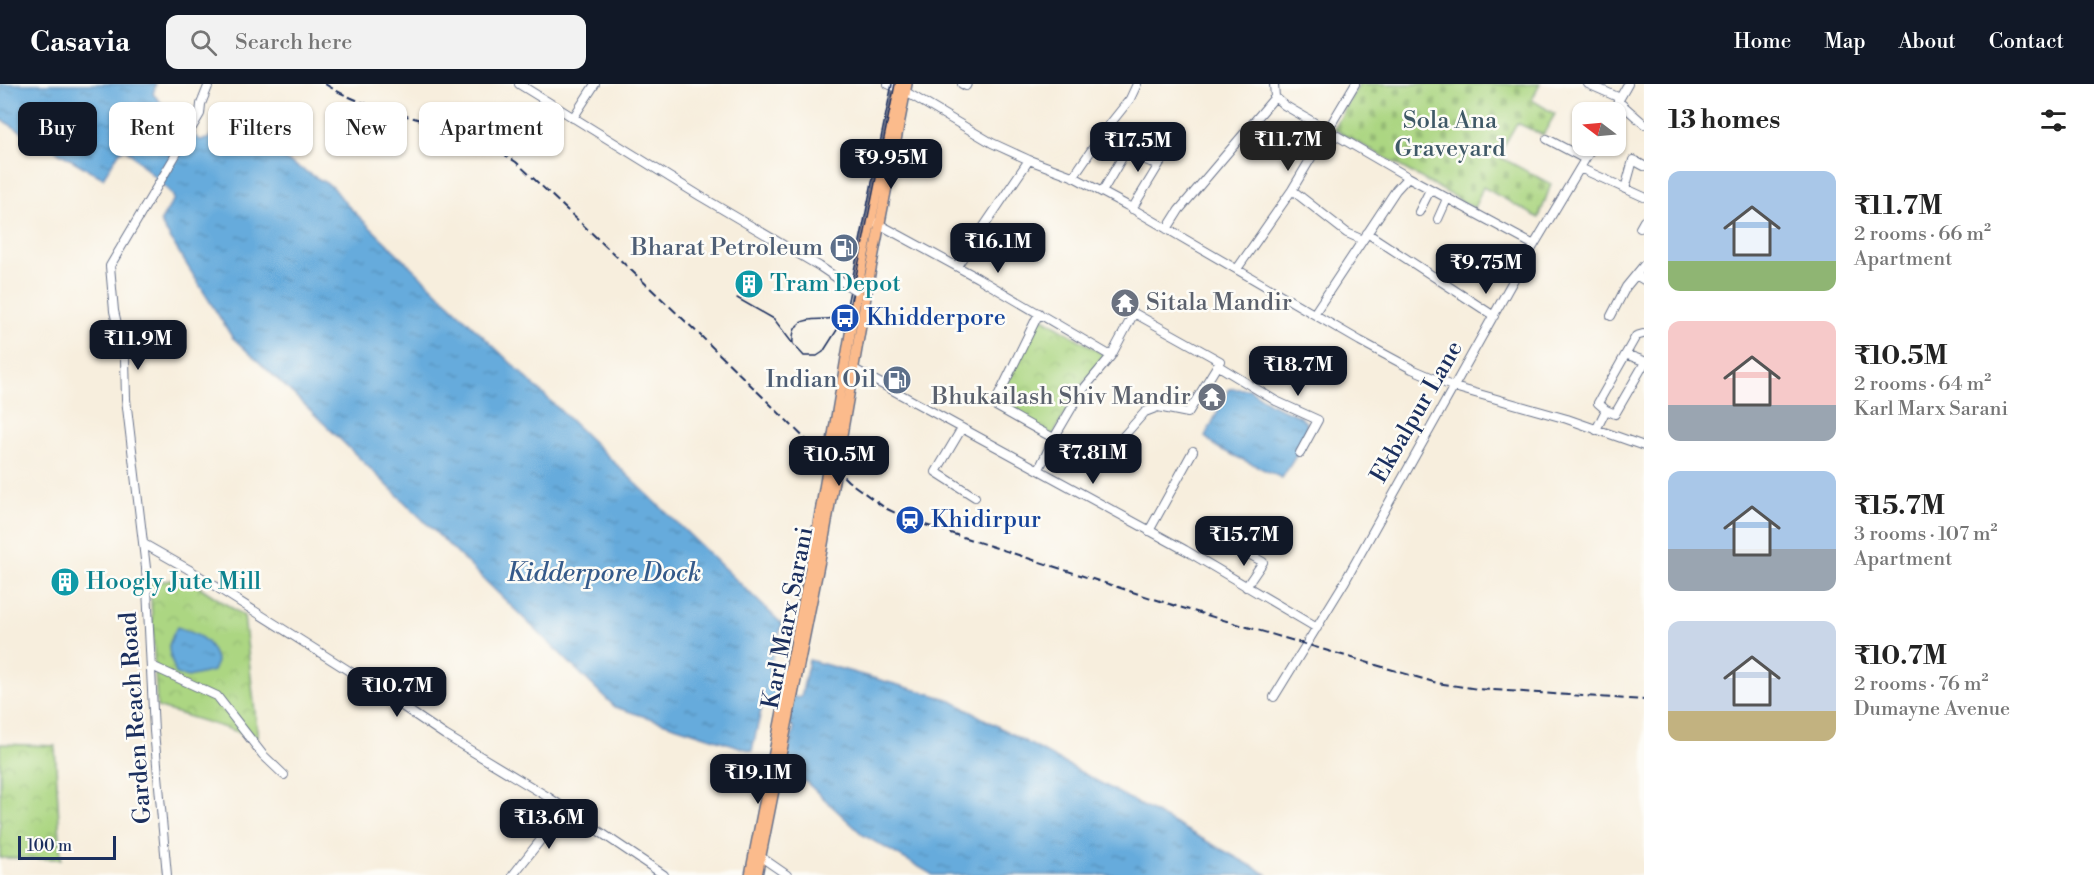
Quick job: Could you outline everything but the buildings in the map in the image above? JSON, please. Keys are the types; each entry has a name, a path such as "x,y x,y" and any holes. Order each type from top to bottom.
{"main road":[{"name":"Karl Marx Sarani","path":"757,875 780,740 854,369 860,293 903,87"},
{"path":"793,676 860,293"},
{"path":"750,875 780,740"}],"street":[{"name":"Garden Reach Road","path":"167,875 154,731 144,544 126,399 125,358 114,311 110,266 200,114 201,104 209,84"},
{"path":"519,84 860,293"},
{"path":"573,118 595,84"},
{"path":"888,84 903,87 992,143 1073,177 1099,191 1412,369 1454,387 1567,419 1644,446"},
{"path":"962,84 966,86 967,84"},
{"path":"1073,177 1130,99 1137,84"},
{"path":"1274,84 1275,97 1284,105 1430,190 1534,245"},
{"path":"1237,269 1292,190 1355,84"},
{"path":"1588,84 1619,100 1644,124"},
{"path":"1619,100 1628,84"},
{"path":"1167,229 1179,210 1275,97"},
{"path":"1547,139 1585,159"},
{"path":"1099,191 1126,151 1157,165"},
{"path":"1132,209 1157,165 1167,153"},
{"name":"Ekbalpur Lane","path":"1274,698 1344,583 1534,245 1587,156"},
{"path":"957,266 1029,160"},
{"path":"1625,189 1634,160 1644,166"},
{"path":"1580,168 1644,197"},
{"path":"1314,314 1396,190 1408,177"},
{"path":"1292,190 1347,232 1365,237 1494,316"},
{"path":"1419,212 1430,190"},
{"path":"1438,219 1447,199"},
{"path":"876,223 957,266 1111,356"},
{"path":"1611,316 1626,288 1644,265"},
{"path":"1636,275 1644,280"},
{"path":"1039,313 994,405 1054,438 1104,458 1145,412 1158,407 1188,413 1220,361 1134,313 1111,356 1081,392 1054,438 1039,469"},
{"path":"1628,355 1644,363 1641,374 1615,414 1598,403 1628,355 1636,336 1644,334"},
{"path":"1217,365 1276,401 1318,420 1300,453"},
{"path":"854,369 1039,469 1317,628"},
{"path":"1596,429 1606,410"},
{"path":"962,428 936,472 975,498"},
{"path":"1149,531 1193,451"},
{"path":"144,544 188,569 365,681 445,735 565,808 663,875"},
{"path":"1238,548 1263,562 1246,587"},
{"path":"152,666 217,696 263,755 284,775"},
{"path":"513,875 565,808"},
{"path":"761,857 787,875"}],"green space":[{"name":"Sola Ana Graveyard","path":"1359,84 1540,84 1532,100 1555,114 1543,135 1517,123 1498,156 1551,184 1539,218 1483,187 1474,208 1334,129"},
{"path":"1040,316 1106,356 1083,383 1053,435 996,405"},
{"path":"186,578 244,616 258,738 157,707 150,583"},
{"path":"0,744 55,746 61,859 0,858"}],"water":[{"name":"Kidderpore Dock","path":"0,84 156,84 153,94 161,102 109,102 109,156 117,156 103,178 65,156 97,156 97,102 18,102 18,129 0,119"},
{"name":"Kidderpore Dock","path":"196,137 200,140 208,139 208,156 279,156 333,187 347,205 782,624 769,668 771,675 796,698 801,697 809,660 948,699 1268,875 933,875 863,835 806,782 785,777 794,728 766,703 762,706 752,751 615,707 232,337 160,222 174,199 172,194 133,156 196,156"},
{"path":"1229,389 1249,389 1271,404 1299,416 1307,423 1303,445 1282,478 1220,449 1205,437"},
{"path":"177,627 207,642 217,662 213,671 188,677 176,674 169,646"}],"tram line":[{"path":"892,84 846,310 840,316 814,319 798,324 794,332 793,344 804,356 817,356 823,352 849,311 895,84"},
{"path":"737,298 774,319 793,344"}],"railway":[{"path":"325,84 359,101 468,135 516,162 701,336 848,481 885,508 910,520 1176,606 1437,683 1478,689 1644,700"}],"place":[{"name":"Bharat Petroleum","path":"844,248"},
{"name":"Tram Depot","path":"749,284"},
{"name":"Sitala Mandir","path":"1125,303"},
{"name":"Khidderpore","path":"845,318"},
{"name":"Indian Oil","path":"897,380"},
{"name":"Bhukailash Shiv Mandir","path":"1212,397"},
{"name":"Khidirpur","path":"910,520"},
{"name":"Hoogly Jute Mill","path":"65,582"}]}
